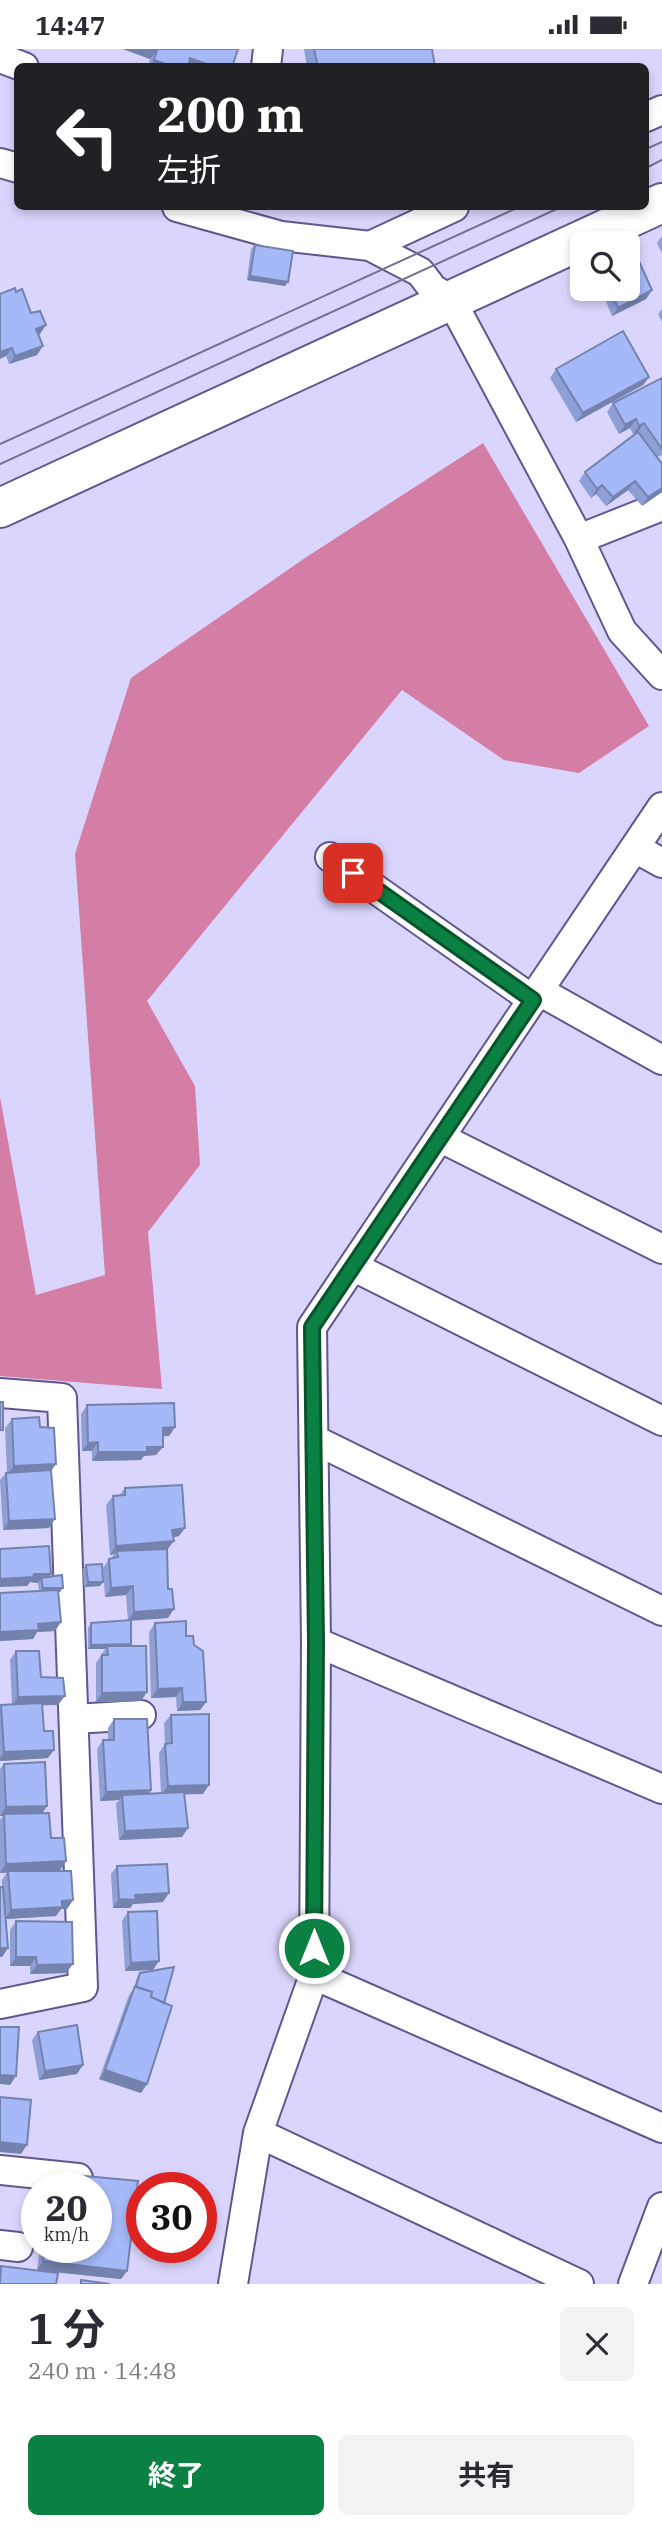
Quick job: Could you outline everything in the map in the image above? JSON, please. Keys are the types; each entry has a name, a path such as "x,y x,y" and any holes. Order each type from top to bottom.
{"street":[{"path":"188,210 281,236 370,246 420,272 433,289 451,300 579,539 622,631 662,675"},
{"path":"370,246 448,210"},
{"path":"0,508 645,210"},
{"path":"579,539 662,506"},
{"path":"233,2284 258,2133 314,1975 316,1642 312,1327 662,807"},
{"path":"635,848 662,863"},
{"path":"330,857 536,995 662,1060"},
{"path":"441,1138 662,1249"},
{"path":"354,1267 662,1421"},
{"path":"0,1394 62,1398 83,1987 0,2004"},
{"path":"315,1440 662,1611"},
{"path":"316,1642 662,1789"},
{"path":"74,1719 141,1715"},
{"path":"314,1975 662,2128"},
{"path":"258,2133 579,2284"},
{"path":"0,2170 21,2172"},
{"path":"633,2284 662,2207"}],"shaded area":[{"path":"483,443 649,726 579,773 504,760 402,690 147,1001 195,1086 200,1165 148,1232 162,1389 0,1376 0,1097 36,1295 105,1275 75,854 131,678 305,558"}],"building":[{"path":"154,49 238,49 233,63 204,63 190,58 189,63 163,63 154,60 157,50"},
{"path":"314,49 432,49 434,63 317,63"},
{"path":"255,245 293,251 288,282 250,276"},
{"path":"640,263 652,290 640,296"},
{"path":"15,288 16,292 22,289 31,313 40,311 46,325 36,329 43,346 15,356 12,348 0,352 0,294"},
{"path":"615,301 631,301 618,308"},
{"path":"623,331 649,377 583,413 556,369"},
{"path":"662,378 662,449 644,423 639,426 636,419 625,425 613,403"},
{"path":"638,432 662,464 662,488 648,497 635,481 613,497 602,485 597,489 585,472"},
{"path":"0,1402 3,1402 3,1430 0,1430"},
{"path":"174,1403 175,1427 163,1428 163,1447 147,1447 147,1452 98,1452 98,1442 88,1443 87,1405"},
{"path":"39,1417 40,1427 54,1428 56,1464 14,1466 12,1419"},
{"path":"51,1470 55,1519 9,1521 6,1473"},
{"path":"182,1485 185,1528 172,1530 174,1541 116,1546 113,1496 125,1495 125,1488"},
{"path":"49,1546 51,1574 0,1579 0,1549"},
{"path":"167,1549 168,1589 172,1589 174,1609 134,1612 133,1586 111,1588 109,1559 118,1557 117,1551"},
{"path":"102,1564 103,1582 88,1582 86,1565"},
{"path":"62,1575 63,1588 43,1588 41,1578"},
{"path":"58,1590 61,1622 38,1624 39,1630 0,1632 0,1593"},
{"path":"131,1620 131,1644 91,1645 91,1623"},
{"path":"186,1621 186,1636 193,1636 194,1645 203,1651 206,1702 183,1702 182,1688 158,1689 155,1623"},
{"path":"107,1646 146,1646 147,1692 102,1693 102,1655 108,1655"},
{"path":"16,1651 39,1651 41,1677 63,1678 65,1696 18,1697"},
{"path":"42,1703 44,1731 53,1731 54,1750 4,1752 1,1705"},
{"path":"209,1714 209,1785 168,1786 165,1744 172,1743 171,1715"},
{"path":"114,1719 147,1719 151,1790 106,1792 103,1740 114,1740"},
{"path":"45,1762 47,1806 6,1807 4,1764"},
{"path":"184,1792 188,1828 125,1831 122,1795"},
{"path":"49,1813 51,1838 64,1838 66,1861 6,1864 4,1814"},
{"path":"167,1864 169,1893 135,1895 136,1900 119,1899 117,1866"},
{"path":"8,1871 71,1871 73,1900 62,1901 62,1907 11,1910"},
{"path":"0,1887 3,1887 8,1948 0,1948"},
{"path":"157,1911 159,1961 131,1963 128,1912"},
{"path":"16,1921 72,1922 73,1964 37,1965 36,1957 16,1957"},
{"path":"174,1967 164,2003 151,1997 152,1992 136,1987 140,1973"},
{"path":"135,1986 152,1992 151,1997 172,2006 147,2084 105,2070"},
{"path":"77,2025 83,2065 45,2071 38,2032"},
{"path":"0,2027 19,2027 16,2076 0,2075"},
{"path":"0,2097 31,2100 27,2145 0,2142"},
{"path":"112,2179 126,2180 127,2271 60,2263 112,2263"},
{"path":"1,2266 58,2273 56,2284 0,2284"},
{"path":"81,2280 110,2284 81,2284"}],"tram line":[{"path":"649,148 662,142"},
{"path":"649,166 662,160"},
{"path":"0,444 512,210"},
{"path":"0,464 554,210"}],"route":[{"path":"314,1948 316,1642 312,1327 533,1000 353,873"}]}
